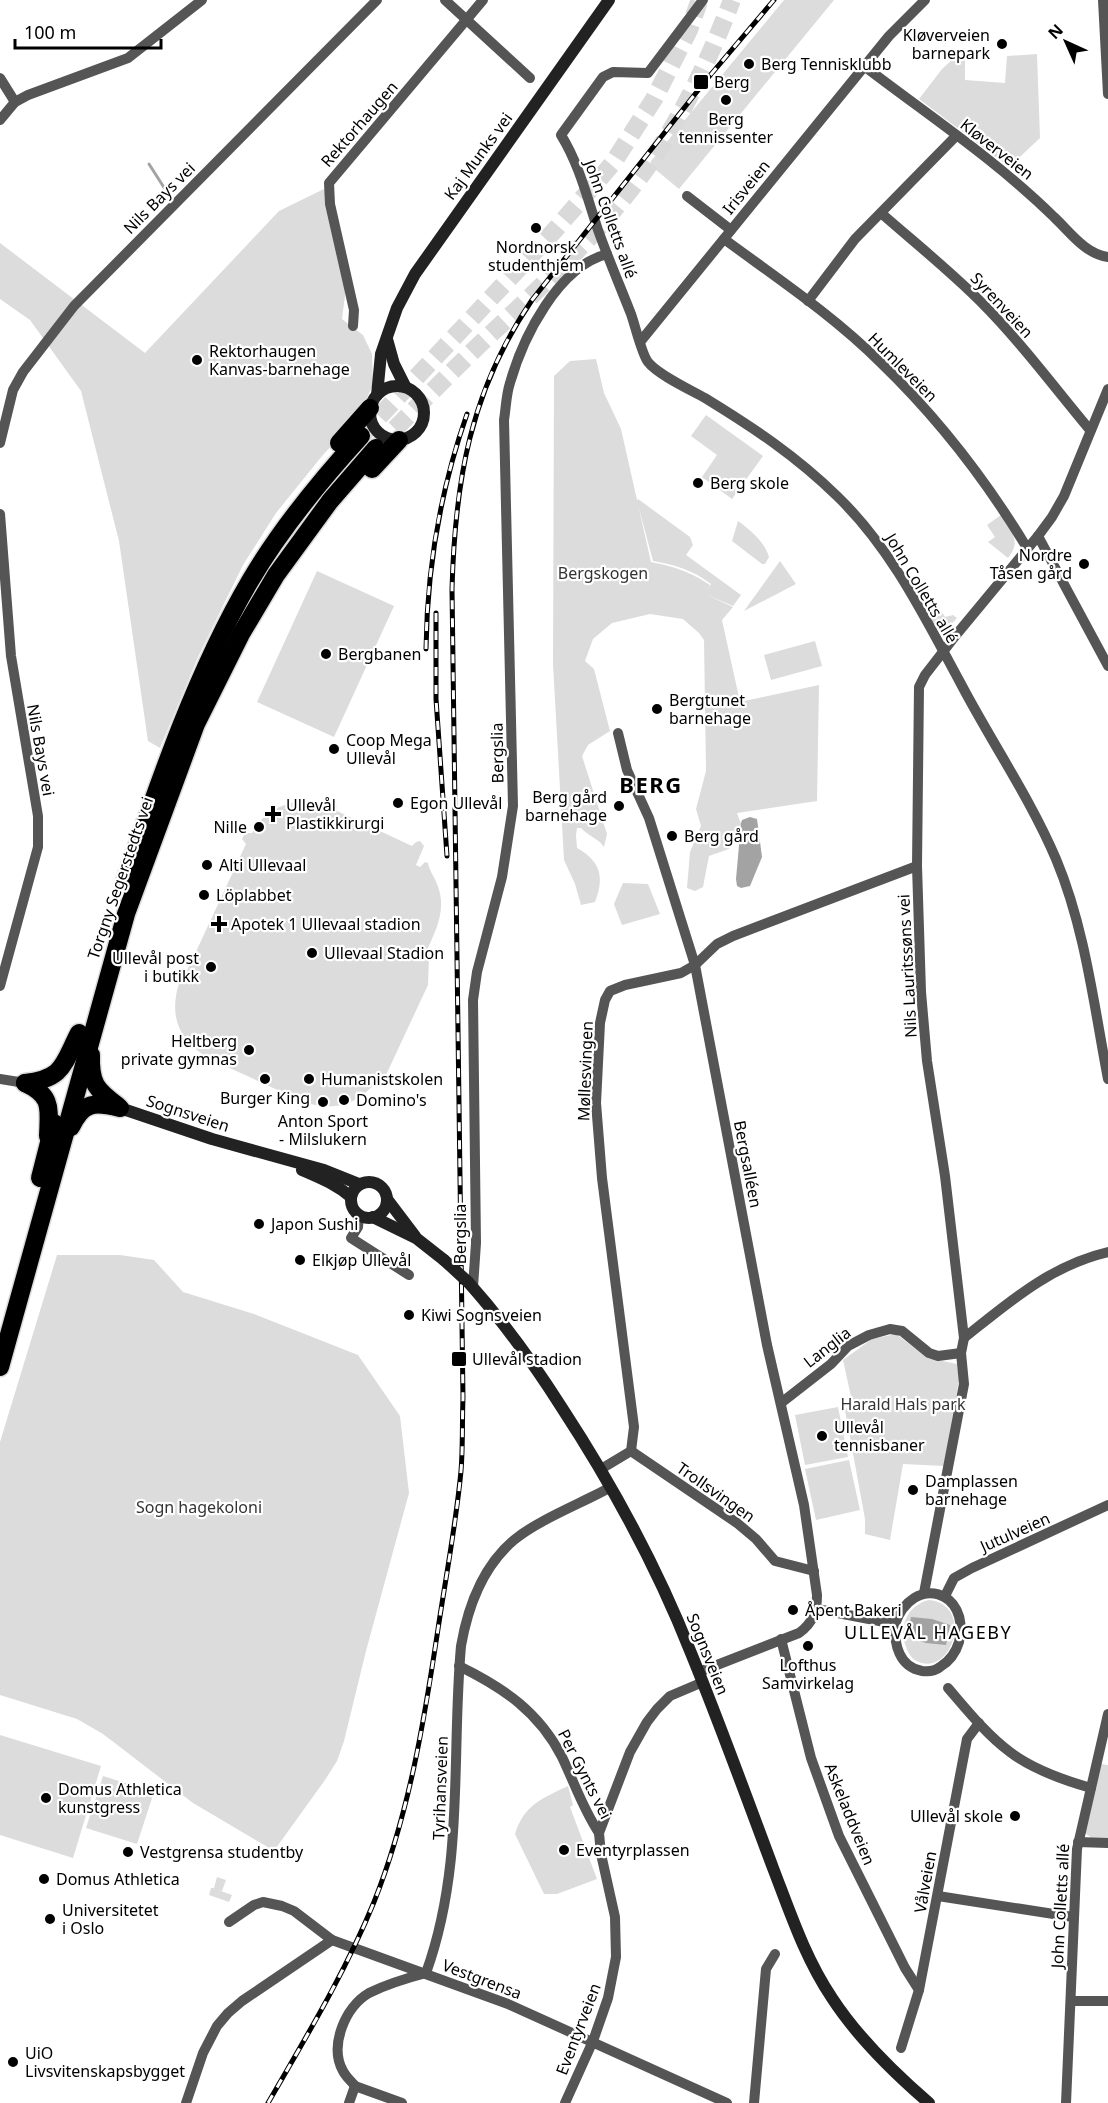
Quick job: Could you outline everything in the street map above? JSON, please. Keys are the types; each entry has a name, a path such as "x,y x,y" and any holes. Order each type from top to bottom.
{"highway":[{"path":"223,632 255,555 268,531 312,473 374,401"},
{"name":"Torgny Segerstedts vei","path":"0,1366 115,909 138,841 185,719 223,632 250,581 313,490 361,436"},
{"path":"223,667 323,528 399,440"},
{"name":"Torgny Segerstedts vei","path":"85,1034 126,914 196,724 223,667 276,575 330,501 376,448"},
{"path":"25,1083 44,1080 56,1074 85,1034"},
{"path":"85,1034 94,1084 101,1093 120,1108"},
{"path":"25,1083 40,1091 48,1104 53,1152"},
{"path":"53,1152 79,1113 92,1104 120,1108"},
{"name":"Torgny Segerstedts vei","path":"0,1322 53,1152"}],"main road":[{"name":"Kaj Munks vei","path":"399,440 388,439 375,429 371,419 381,354 397,308 426,256 609,0"},
{"path":"387,339 394,364 405,386"},
{"path":"374,401 393,386 405,386 416,392 420,398 425,412 419,430 410,437 399,440"},
{"name":"Sognsveien","path":"120,1108 245,1148 328,1181 351,1197"},
{"name":"Sognsveien","path":"245,1148 324,1170 359,1184"},
{"path":"367,1182 378,1184 384,1190 387,1199 384,1209 373,1217 359,1215 352,1207 351,1197 359,1184 367,1182"},
{"name":"Sognsveien","path":"387,1199 416,1238"},
{"name":"Sognsveien","path":"373,1217 416,1238 470,1284 529,1359 601,1469 663,1587 701,1677 789,1910 816,1971 832,1998 865,2041 929,2103"}],"street":[{"path":"0,120 15,102 28,94 128,58 202,0"},
{"name":"Nils Bays vei","path":"0,443 13,390 23,372 74,306 377,0"},
{"path":"445,0 530,78"},
{"name":"Rektorhaugen","path":"353,326 354,310 330,204 329,183 483,0"},
{"name":"John Colletts allé","path":"703,0 648,73 613,72 603,77 561,135 570,149 580,175 649,364 784,449 848,506 892,562 1034,814 1056,860 1078,927 1108,1079"},
{"name":"Irisveien","path":"640,342 889,36 925,0"},
{"path":"1103,0 1108,94"},
{"name":"Kløverveien","path":"864,66 1030,193 1088,249 1100,256 1108,257"},
{"path":"0,78 15,102"},
{"path":"808,301 855,239 956,135"},
{"name":"Humleveien","path":"687,196 728,235 880,361 945,430 971,463 1027,548"},
{"name":"Syrenveien","path":"881,213 982,302 1090,430"},
{"name":"Bergslia","path":"470,1284 476,1243 473,1000 477,972 502,877 513,806 504,420 509,384 516,365 552,296 582,264 594,257 607,254"},
{"name":"Nils Lauritssøns vei","path":"924,1593 964,1384 961,1353 964,1338 946,1187 927,1061 921,992 917,866 919,687 925,675 1038,536 1064,496 1090,430 1104,407 1108,389"},
{"name":"Nils Bays vei","path":"0,514 11,656 38,816 38,847 0,986"},
{"path":"1038,536 1108,666"},
{"name":"Bergsalléen","path":"618,733 627,770 649,818 695,965 768,1345 804,1505 817,1609"},
{"name":"Møllesvingen","path":"631,1451 634,1427 602,1178 596,1103 600,1023 605,1000 610,992 625,985 681,973 695,965 717,944 733,936 917,866"},
{"path":"0,1079 25,1083"},
{"path":"359,1215 358,1227 351,1238 409,1275"},
{"path":"964,1338 1043,1278 1084,1259 1108,1252"},
{"name":"Langlia","path":"781,1402 831,1364 848,1346 869,1335 891,1329 902,1331 929,1353 938,1356 961,1353"},
{"path":"601,1469 631,1451"},
{"name":"Trollsvingen","path":"631,1451 737,1523 756,1539 775,1561 814,1571"},
{"name":"Tyrihansveien","path":"426,1973 444,1915 454,1847 459,1666 466,1620 473,1599 482,1580 502,1551 515,1538 611,1487"},
{"name":"Jutulveien","path":"945,1596 954,1578 1108,1504"},
{"path":"924,1593 945,1596 954,1604 960,1617 961,1632 957,1647 950,1660 938,1669 928,1671 910,1667 902,1659 894,1637 899,1613 906,1603 924,1593"},
{"path":"817,1609 895,1624"},
{"name":"Eventyrveien","path":"565,2103 593,2041 608,1998 616,1957 615,1917 601,1854 599,1833 630,1752 647,1722 670,1696 701,1677 781,1639 799,1633 808,1627 817,1609"},
{"name":"Askeladdveien","path":"781,1639 811,1758 839,1836 905,1968 920,1990"},
{"name":"Per Gynts vei","path":"459,1666 486,1679 512,1696 543,1726 562,1758 585,1812 599,1833"},
{"path":"948,1688 979,1723 1011,1753 1049,1773 1091,1788"},
{"name":"John Colletts allé","path":"1066,2103 1078,1842 1108,1714"},
{"name":"Vålveien","path":"901,2048 920,1990 967,1739 979,1723"},
{"path":"1078,1842 1108,1843"},
{"path":"938,1896 1073,1917"},
{"name":"Vestgrensa","path":"229,1922 254,1905 263,1902 282,1906 294,1911 332,1940 508,2004 728,2103"},
{"path":"186,2103 203,2053 217,2026 228,2013 332,1940"},
{"path":"754,2103 766,1969 776,1954"},
{"path":"402,2103 355,2086 343,2071 339,2057 339,2043 346,2017 367,1994 402,1979 426,1973"},
{"path":"1071,2001 1108,2001"},
{"path":"349,2103 355,2086"}],"green space":[{"name":"Berg tennissenter","path":"784,0 834,0 679,189 650,165 651,161"},
{"path":"965,48 965,80 1005,83 1007,56 1037,54 1040,138 1009,167 919,99 942,69"},
{"path":"330,186 348,272 342,319 363,335 372,354 373,384 360,415 322,456 276,513 243,565 198,657 160,748 148,741 119,541 81,391 30,320 0,299 0,243 145,353 279,211"},
{"name":"Bergskogen","path":"596,359 604,393 621,429 637,501 638,499 690,537 693,545 686,555 741,595 733,606 705,594 733,607 722,620 740,702 819,685 817,801 737,813 741,824 729,849 709,856 703,887 695,891 687,888 690,852 701,826 696,809 706,771 704,640 683,619 650,614 612,623 593,639 585,661 594,669 610,731 588,745 582,756 607,834 604,847 581,828 577,828 577,848 591,858 600,877 595,902 581,905 575,884 564,860 553,664 554,376 570,361","holes":["639,507 653,561 676,566 697,575 711,584 707,591 710,585 695,576 651,562"]},
{"path":"706,415 763,456 732,499 702,477 717,455 691,436"},
{"path":"1001,515 1015,541 1008,558 988,542 995,537 987,525"},
{"path":"738,521 761,541 769,557 765,564 732,541"},
{"path":"780,561 796,584 744,611"},
{"name":"Bergbanen","path":"317,571 394,606 334,737 257,702"},
{"path":"933,598 945,617 953,615 957,618 948,628 941,629 934,624 923,604"},
{"path":"815,641 822,666 771,680 764,655"},
{"name":"Ullevaal Stadion","path":"298,801 327,806 331,802 337,803 337,811 412,846 420,841 424,846 416,865 420,867 425,862 428,863 440,893 441,910 427,950 429,956 428,985 386,1075 382,1074 357,1099 338,1106 304,1102 210,1059 190,1044 178,1026 176,1016 175,1005 180,980 176,978 182,970 187,971 246,844 242,839 245,833 252,833 271,812 283,805"},
{"path":"623,883 648,884 660,914 622,925 614,904"},
{"name":"Sogn hagekoloni","path":"57,1255 120,1255 154,1260 183,1292 254,1314 358,1355 400,1416 409,1493 344,1741 337,1761 325,1780 276,1848 271,1849 193,1803 103,1734 77,1719 0,1695 0,1442"},
{"name":"Harald Hals park","path":"896,1334 928,1358 957,1364 959,1380 944,1466 903,1464 890,1540 865,1534 865,1519 845,1410 852,1401 843,1360 872,1339"},
{"name":"Ullevål tennisbaner","path":"838,1407 848,1457 805,1465 795,1415"},
{"path":"849,1460 860,1510 816,1520 805,1469"},
{"path":"929,1600 942,1604 951,1613 954,1636 950,1648 943,1657 934,1663 922,1663 909,1653 903,1632 910,1612 915,1606"},
{"name":"Domus Athletica kunstgress","path":"0,1735 101,1766 73,1858 0,1835"},
{"path":"1101,1764 1108,1765 1108,1839 1093,1839 1085,1833"},
{"path":"103,1776 154,1792 137,1844 86,1828"},
{"name":"Eventyrplassen","path":"568,1786 573,1805 570,1807 597,1879 557,1894 544,1894 515,1834 523,1816 529,1809 542,1799"},
{"path":"217,1877 226,1880 222,1891 218,1890 232,1895 229,1902 209,1895"}],"shaded area":[{"path":"750,817 757,819 762,857 750,886 741,888 737,886 736,879 741,823 742,820"},
{"path":"911,1617 932,1619 950,1625 946,1645 926,1643 907,1637"}],"waterway":[{"path":"149,164 172,200"}],"tunnel":[{"path":"376,448 578,249 634,185 664,142 690,96 732,0"},
{"path":"361,436 554,231 613,163 654,99 689,30 699,2"}],"railway":[{"path":"268,2103 351,1954 374,1902 397,1835 421,1733 459,1491 463,1398 452,589 457,511 470,438 480,403 494,368 532,300 707,79 774,0"},
{"path":"426,649 432,559 442,501 467,414"},
{"path":"436,613 436,699 447,856"}],"place":[{"name":"Kløverveien barnepark","path":"1002,44"},
{"name":"Berg Tennisklubb","path":"749,64"},
{"name":"Berg","path":"701,82"},
{"name":"Berg tennissenter","path":"726,100"},
{"name":"Nordnorsk studenthjem","path":"536,228"},
{"name":"Rektorhaugen Kanvas-barnehage","path":"197,360"},
{"name":"Berg skole","path":"698,483"},
{"name":"Nordre Tåsen gård","path":"1084,564"},
{"name":"Bergbanen","path":"326,654"},
{"name":"Bergtunet barnehage","path":"657,709"},
{"name":"Coop Mega Ullevål","path":"334,749"},
{"name":"Egon Ullevål","path":"398,803"},
{"name":"Berg gård barnehage","path":"619,806"},
{"name":"Ullevål Plastikkirurgi","path":"273,814"},
{"name":"Nille","path":"259,827"},
{"name":"Berg gård","path":"672,836"},
{"name":"Alti Ullevaal","path":"207,865"},
{"name":"Löplabbet","path":"204,895"},
{"name":"Apotek 1 Ullevaal stadion","path":"219,924"},
{"name":"Ullevaal Stadion","path":"312,953"},
{"name":"Ullevål post i butikk","path":"211,967"},
{"name":"Heltberg private gymnas","path":"249,1050"},
{"name":"Burger King","path":"265,1079"},
{"name":"Humanistskolen","path":"309,1079"},
{"name":"Domino's","path":"344,1100"},
{"name":"Anton Sport - Milslukern","path":"323,1102"},
{"name":"Japon Sushi","path":"259,1224"},
{"name":"Elkjøp Ullevål","path":"300,1260"},
{"name":"Kiwi Sognsveien","path":"409,1315"},
{"name":"Ullevål stadion","path":"459,1359"},
{"name":"Ullevål tennisbaner","path":"822,1436"},
{"name":"Damplassen barnehage","path":"913,1490"},
{"name":"Åpent Bakeri","path":"793,1610"},
{"name":"Lofthus Samvirkelag","path":"808,1646"},
{"name":"Domus Athletica kunstgress","path":"46,1798"},
{"name":"Ullevål skole","path":"1015,1816"},
{"name":"Eventyrplassen","path":"564,1850"},
{"name":"Vestgrensa studentby","path":"128,1852"},
{"name":"Domus Athletica","path":"44,1879"},
{"name":"Universitetet i Oslo","path":"50,1919"},
{"name":"UiO Livsvitenskapsbygget","path":"13,2062"}],"district":[{"name":"BERG","path":"651,784"},
{"name":"ULLEVÅL HAGEBY","path":"928,1632"}]}
